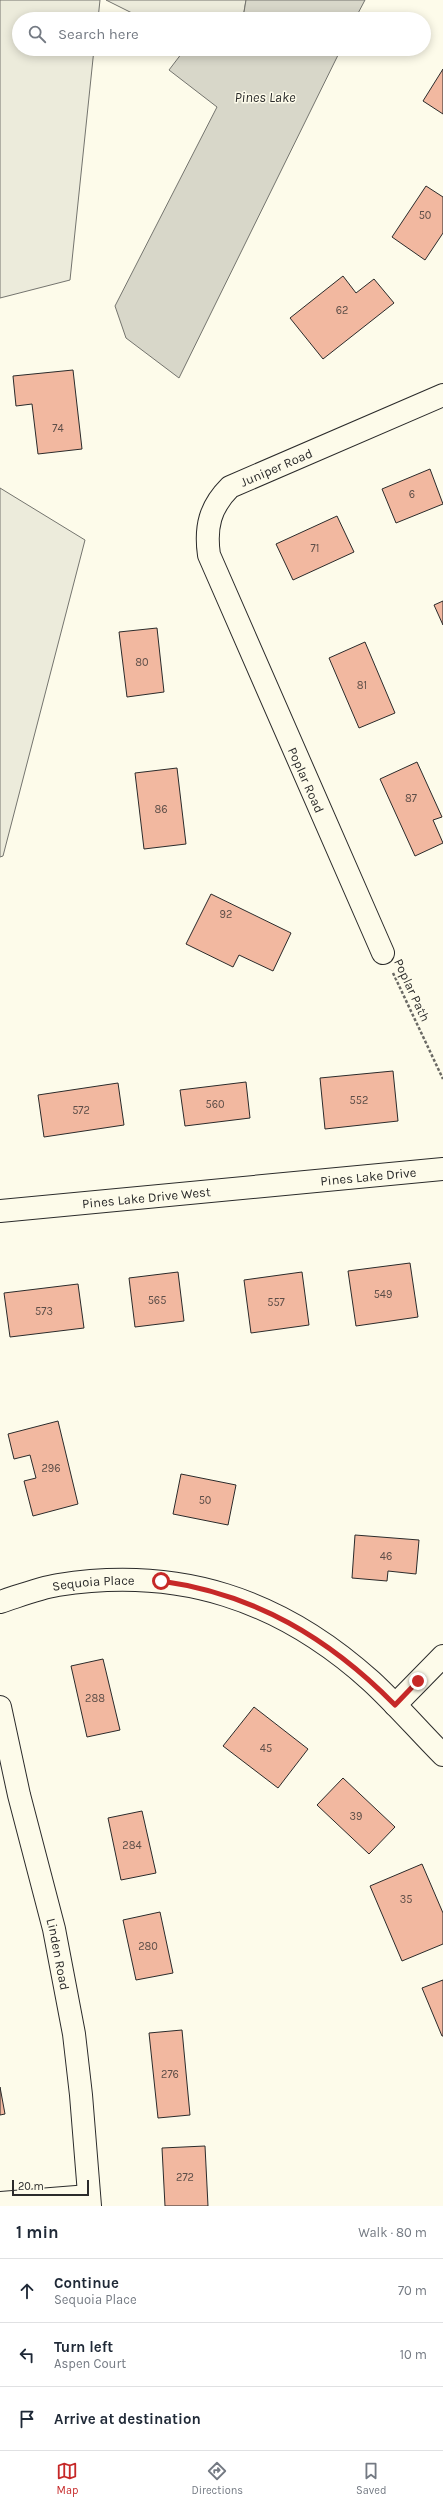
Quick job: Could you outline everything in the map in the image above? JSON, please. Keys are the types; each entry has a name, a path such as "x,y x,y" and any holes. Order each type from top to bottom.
{"street":[{"name":"Juniper Road","path":"232,607 209,555 206,536 210,517 215,505 230,487 443,395"},
{"name":"Poplar Road","path":"232,607 383,953"},
{"name":"Pines Lake Drive","path":"293,1184 443,1170"},
{"name":"Pines Lake Drive West","path":"0,1211 293,1184"},
{"name":"Sequoia Place","path":"0,1602 57,1586 114,1580 161,1581 192,1585 238,1598 282,1618 324,1645 371,1681 443,1755"},
{"path":"395,1705 443,1656"},
{"name":"Linden Road","path":"0,1707 19,1795 54,1930 74,2034 90,2201"},
{"path":"0,2203 90,2201"}],"path":[{"name":"Poplar Path","path":"383,953 443,1079"}],"shaded area":[{"path":"0,0 100,0 99,12 12,12 12,56 93,56 70,280 0,298"},
{"path":"106,0 246,0 244,12 130,12"},
{"path":"0,488 85,540 3,856 0,857"}],"water":[{"path":"246,0 365,0 359,12 244,12"},
{"name":"Pines Lake","path":"180,56 338,56 179,378 126,338 115,306 217,107 169,70"}],"building":[{"path":"443,69 443,114 423,101"},
{"path":"426,186 443,197 443,233 425,260 392,237"},
{"path":"343,276 356,293 374,279 394,303 323,359 290,318"},
{"path":"73,370 82,449 38,454 32,404 16,406 13,376"},
{"path":"430,469 443,504 396,523 382,489"},
{"path":"337,516 354,552 293,580 276,544"},
{"path":"443,601 443,625 434,605"},
{"path":"157,628 164,692 127,697 119,632"},
{"path":"365,642 395,713 359,728 329,658"},
{"path":"417,762 442,817 433,820 443,843 415,856 380,779"},
{"path":"177,768 186,844 144,849 135,773"},
{"path":"211,894 291,933 273,971 239,955 233,967 186,944"},
{"path":"393,1071 398,1121 325,1129 320,1078"},
{"path":"246,1082 250,1118 185,1126 180,1090"},
{"path":"118,1083 124,1125 44,1137 38,1095"},
{"path":"410,1263 418,1317 356,1326 348,1271"},
{"path":"178,1272 184,1321 135,1327 129,1278"},
{"path":"302,1272 309,1325 251,1333 244,1280"},
{"path":"78,1284 84,1328 10,1337 4,1293"},
{"path":"58,1421 78,1504 33,1516 24,1481 36,1478 30,1455 14,1459 8,1434"},
{"path":"181,1474 236,1485 228,1525 173,1514"},
{"path":"355,1535 419,1540 416,1574 388,1571 387,1581 352,1578"},
{"path":"103,1659 120,1730 87,1737 71,1666"},
{"path":"254,1707 308,1749 278,1788 223,1746"},
{"path":"343,1778 395,1827 369,1854 317,1805"},
{"path":"142,1811 156,1873 121,1880 108,1818"},
{"path":"422,1864 443,1913 443,1944 402,1961 370,1886"},
{"path":"160,1912 173,1973 136,1980 123,1920"},
{"path":"443,1980 443,2036 442,2036 422,1988"},
{"path":"182,2030 190,2115 158,2118 149,2033"},
{"path":"0,2087 5,2114 0,2115"},
{"path":"205,2146 208,2206 165,2206 162,2148"}],"route":[{"path":"161,1581 192,1585 238,1598 282,1618 324,1645 371,1681 395,1705 418,1681"}]}
